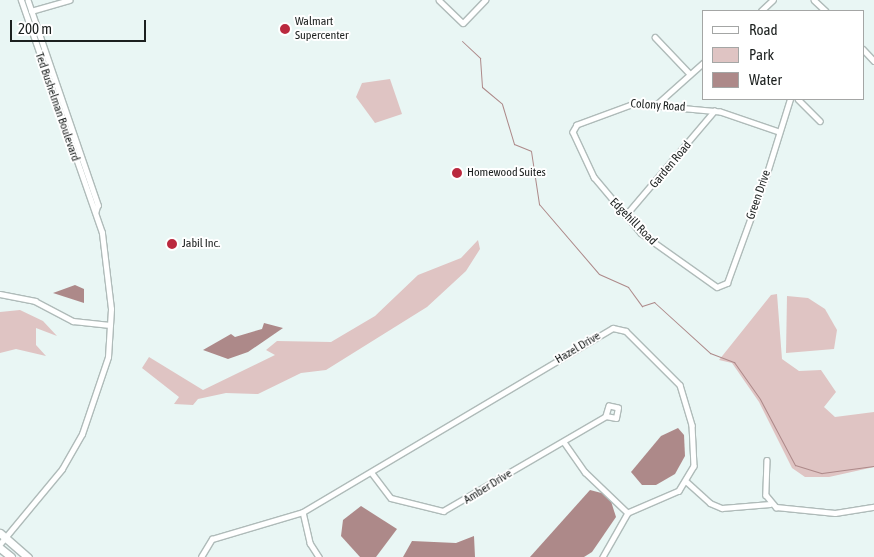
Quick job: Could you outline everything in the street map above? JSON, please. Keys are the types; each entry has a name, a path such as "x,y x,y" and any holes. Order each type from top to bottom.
{"main road":[{"path":"2,535 28,557"},
{"path":"0,548 11,557"}],"street":[{"name":"Ted Bushelman Boulevard","path":"0,544 2,535 62,469 82,434 100,385 110,325 108,265 96,212 20,0"},
{"name":"Ted Bushelman Boulevard","path":"28,0 98,205 96,212"},
{"path":"31,11 70,0"},
{"path":"438,0 463,23 485,0"},
{"path":"761,10 773,0"},
{"path":"814,0 825,10"},
{"path":"656,37 690,74"},
{"path":"864,50 874,61"},
{"path":"656,105 702,64"},
{"name":"Green Drive","path":"720,286 730,275 790,100"},
{"path":"799,100 820,121"},
{"name":"Colony Road","path":"573,132 577,125 624,104 714,111 779,132"},
{"name":"Garden Road","path":"625,216 714,111"},
{"name":"Edgehill Road","path":"573,132 594,178 625,216 693,274 720,286"},
{"path":"0,294 35,300 73,321 110,325"},
{"name":"Hazel Drive","path":"201,557 208,543 221,534 303,512 372,473 613,328 633,337 680,385 692,425 694,466 687,482"},
{"name":"Amber Drive","path":"372,473 391,498 444,511 606,416"},
{"path":"564,442 585,472 628,513"},
{"path":"767,460 765,490 770,504"},
{"path":"603,557 628,513 687,482 710,503 722,508 770,504 782,509 835,513 874,507"},
{"path":"303,512 310,543 319,557"}],"green space":[{"path":"390,79 402,114 375,123 356,97 362,83"},
{"path":"478,240 480,249 466,271 427,307 326,370 301,373 258,394 226,393 198,399 193,405 174,404 179,397 142,368 149,357 203,390 275,355 266,350 277,341 331,342 375,316 418,275 461,258"},
{"path":"777,294 782,359 799,371 821,370 836,392 824,407 835,417 874,412 874,467 829,477 805,477 792,468 759,402 732,363 719,360 771,295"},
{"path":"787,296 808,298 825,309 837,330 834,349 786,353"},
{"path":"20,310 43,321 57,336 36,328 36,345 46,356 16,349 0,353 0,312"}],"water":[{"path":"75,285 84,289 84,303 53,293"},
{"path":"264,323 283,328 248,352 228,359 203,350 231,334 235,337 262,329"},
{"path":"678,428 684,435 685,456 675,474 656,485 642,485 631,472 661,436"},
{"path":"590,490 609,495 616,517 592,552 584,557 530,557"},
{"path":"361,506 397,529 376,557 360,557 341,536 343,520"},
{"path":"474,536 475,557 403,557 412,541 456,543"}],"waterway":[{"path":"462,41 480,58 482,87 502,104 514,144 531,151 539,204 599,274 628,287 642,306 654,302 710,353 734,362 760,399 795,465 822,473 874,466"}],"place":[{"name":"Walmart Supercenter","path":"285,29"},
{"name":"Homewood Suites","path":"457,173"},
{"name":"Jabil Inc.","path":"172,244"}]}
